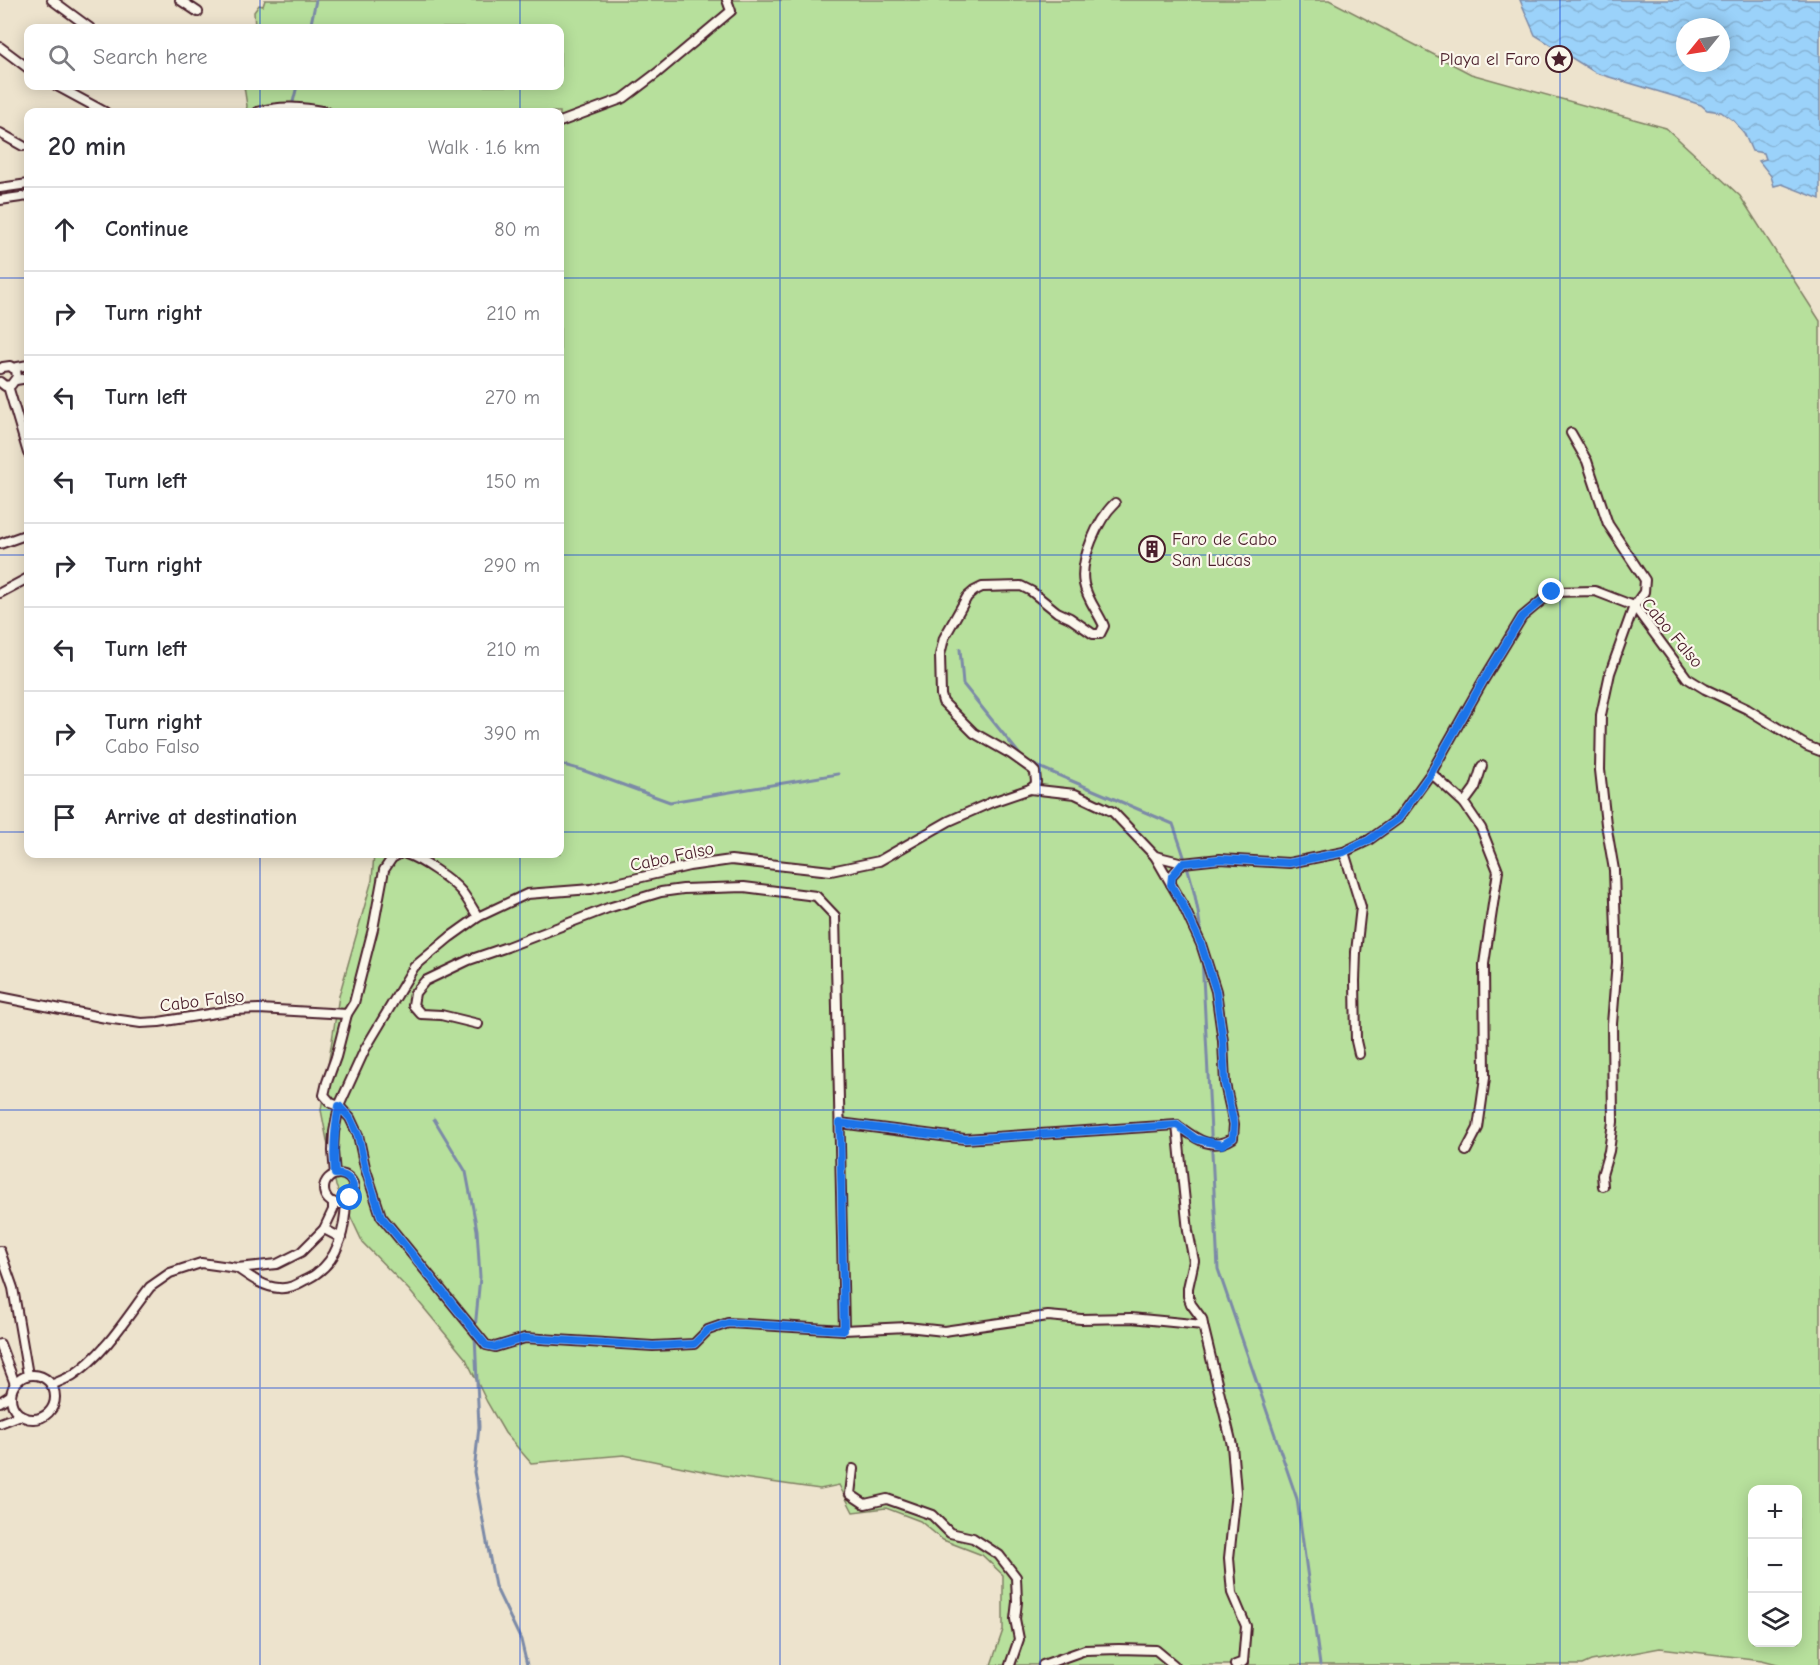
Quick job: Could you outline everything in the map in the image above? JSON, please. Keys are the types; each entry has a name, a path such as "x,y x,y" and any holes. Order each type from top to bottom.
{"street":[{"path":"52,0 85,24"},
{"path":"180,0 198,12"},
{"path":"564,120 624,98 731,11 727,0"},
{"path":"0,47 24,65"},
{"path":"64,90 98,108"},
{"path":"283,108 293,106 301,108"},
{"path":"0,133 23,147"},
{"path":"0,188 24,185"},
{"path":"0,200 24,197"},
{"path":"0,369 7,366 13,368 24,366"},
{"path":"13,368 17,373 16,380"},
{"path":"24,379 4,384 24,442"},
{"path":"1571,433 1587,460 1608,524 1646,580 1644,592 1634,606 1610,673 1601,715 1600,770 1614,870 1617,962 1612,1024 1613,1122 1609,1151 1602,1174 1603,1186"},
{"path":"1030,789 1036,782 1035,772 1011,754 974,733 943,702 941,649 944,638 967,597 982,587 1001,585 1021,586 1031,591 1057,612 1093,633 1100,634 1104,626 1084,586 1084,561 1105,515 1115,503"},
{"path":"0,544 24,535"},
{"path":"0,592 24,580"},
{"name":"Cabo Falso","path":"335,1174 334,1132 339,1106 366,1049 414,967 478,917 527,894 591,889 689,866 731,860 831,871 879,861 949,821 992,802 1030,789 1075,794 1113,812 1155,856 1183,863 1220,859 1289,863 1344,852 1369,840 1398,819 1431,773 1522,617 1552,592 1595,591 1634,606 1687,678 1747,709 1807,746 1820,751"},
{"path":"1464,803 1475,788 1482,766"},
{"path":"1431,773 1464,803 1481,828 1498,871 1484,964 1485,1078 1478,1128 1466,1151"},
{"path":"1344,852 1361,907 1355,981 1356,1041 1359,1054"},
{"path":"840,1123 966,1139 1177,1125 1196,1139 1212,1143 1222,1145 1233,1138 1234,1124 1225,1084 1223,1041 1216,991 1201,944 1182,903 1155,856"},
{"path":"392,858 384,870 373,930 354,1003 347,1014 324,1095 350,1118 358,1135 365,1167 381,1216 486,1345 495,1347 525,1338 654,1346 694,1344 708,1330 728,1323 844,1330 907,1327 944,1331 1048,1316 1081,1319 1131,1318 1203,1325"},
{"path":"413,858 462,891 478,917"},
{"path":"1171,885 1172,876 1183,863"},
{"path":"478,1024 441,1015 421,1014 413,1005 415,993 425,981 469,960 507,948 608,908 662,892 744,887 816,896 836,916 844,1330"},
{"name":"Cabo Falso","path":"0,997 141,1023 234,1010 259,1009 347,1014"},
{"path":"1177,1125 1188,1231 1194,1261 1188,1296 1202,1319 1233,1445 1236,1492 1229,1558 1232,1593 1246,1626 1243,1662 1235,1665"},
{"path":"237,1268 259,1282 278,1288 293,1287 319,1273 333,1256 341,1238 344,1230 346,1201 352,1194 353,1185 348,1178 345,1175 335,1174 328,1179 324,1187 326,1196 337,1203 346,1201"},
{"path":"51,1385 71,1376 92,1360 111,1339 150,1287 170,1273 201,1263 237,1268 277,1264 301,1252 324,1229 333,1210 333,1202"},
{"path":"324,1229 341,1238"},
{"path":"0,1251 13,1288 28,1375"},
{"path":"258,1265 259,1282"},
{"path":"0,1344 15,1384"},
{"path":"0,1423 21,1416 34,1419 50,1411 55,1399 51,1385 44,1378 28,1375 15,1384 11,1395 12,1403 21,1416"},
{"path":"0,1402 11,1395"},
{"path":"853,1469 850,1494 864,1504 887,1499 932,1515 950,1533 973,1538 999,1556 1016,1577 1015,1619 1018,1639 1010,1665"},
{"path":"1043,1665 1085,1650 1119,1649 1156,1650 1174,1665"}],"green space":[{"path":"265,0 1329,0 1471,74 1666,128 1740,196 1820,321 1820,1665 1781,1665 1762,1660 1660,1648 1591,1661 1582,1665 991,1665 1003,1630 1003,1575 982,1555 943,1540 920,1521 886,1508 853,1512 839,1485 820,1489 722,1475 624,1455 531,1463 505,1433 466,1359 409,1290 363,1243 336,1186 321,1110 339,996 372,880 374,858 564,858 564,108 247,108 245,90 564,90 564,24 255,24 254,12 259,5 263,6"}],"water":[{"path":"1520,0 1820,0 1820,199 1782,184 1774,186 1771,176 1759,161 1766,159 1764,153 1752,151 1744,133 1734,121 1721,112 1707,110 1701,105 1680,98 1596,73 1535,35"}],"waterway":[{"path":"311,24 316,0"},
{"path":"293,102 296,90"},
{"path":"960,649 963,684 1025,761 1173,824 1195,895 1201,938"},
{"path":"564,765 670,802 838,774"},
{"path":"1202,957 1218,1269 1297,1499 1320,1665"},
{"path":"434,1119 466,1172 477,1230 480,1277 475,1329"},
{"path":"475,1335 479,1427 474,1472 495,1586 521,1640 527,1665"}],"place":[{"name":"Playa el Faro","path":"1559,59"},
{"name":"Faro de Cabo San Lucas","path":"1152,549"}],"route":[{"path":"350,1198 353,1190 351,1181 345,1175 335,1174 334,1132 339,1106 350,1118 358,1135 365,1167 381,1216 486,1345 495,1347 525,1338 654,1346 694,1344 708,1330 728,1323 844,1330 840,1123 966,1139 1177,1125 1196,1139 1222,1145 1233,1138 1234,1124 1225,1084 1223,1041 1216,991 1201,944 1171,885 1172,876 1183,863 1220,859 1289,863 1344,852 1369,840 1398,819 1431,773 1522,617 1552,592"}]}
